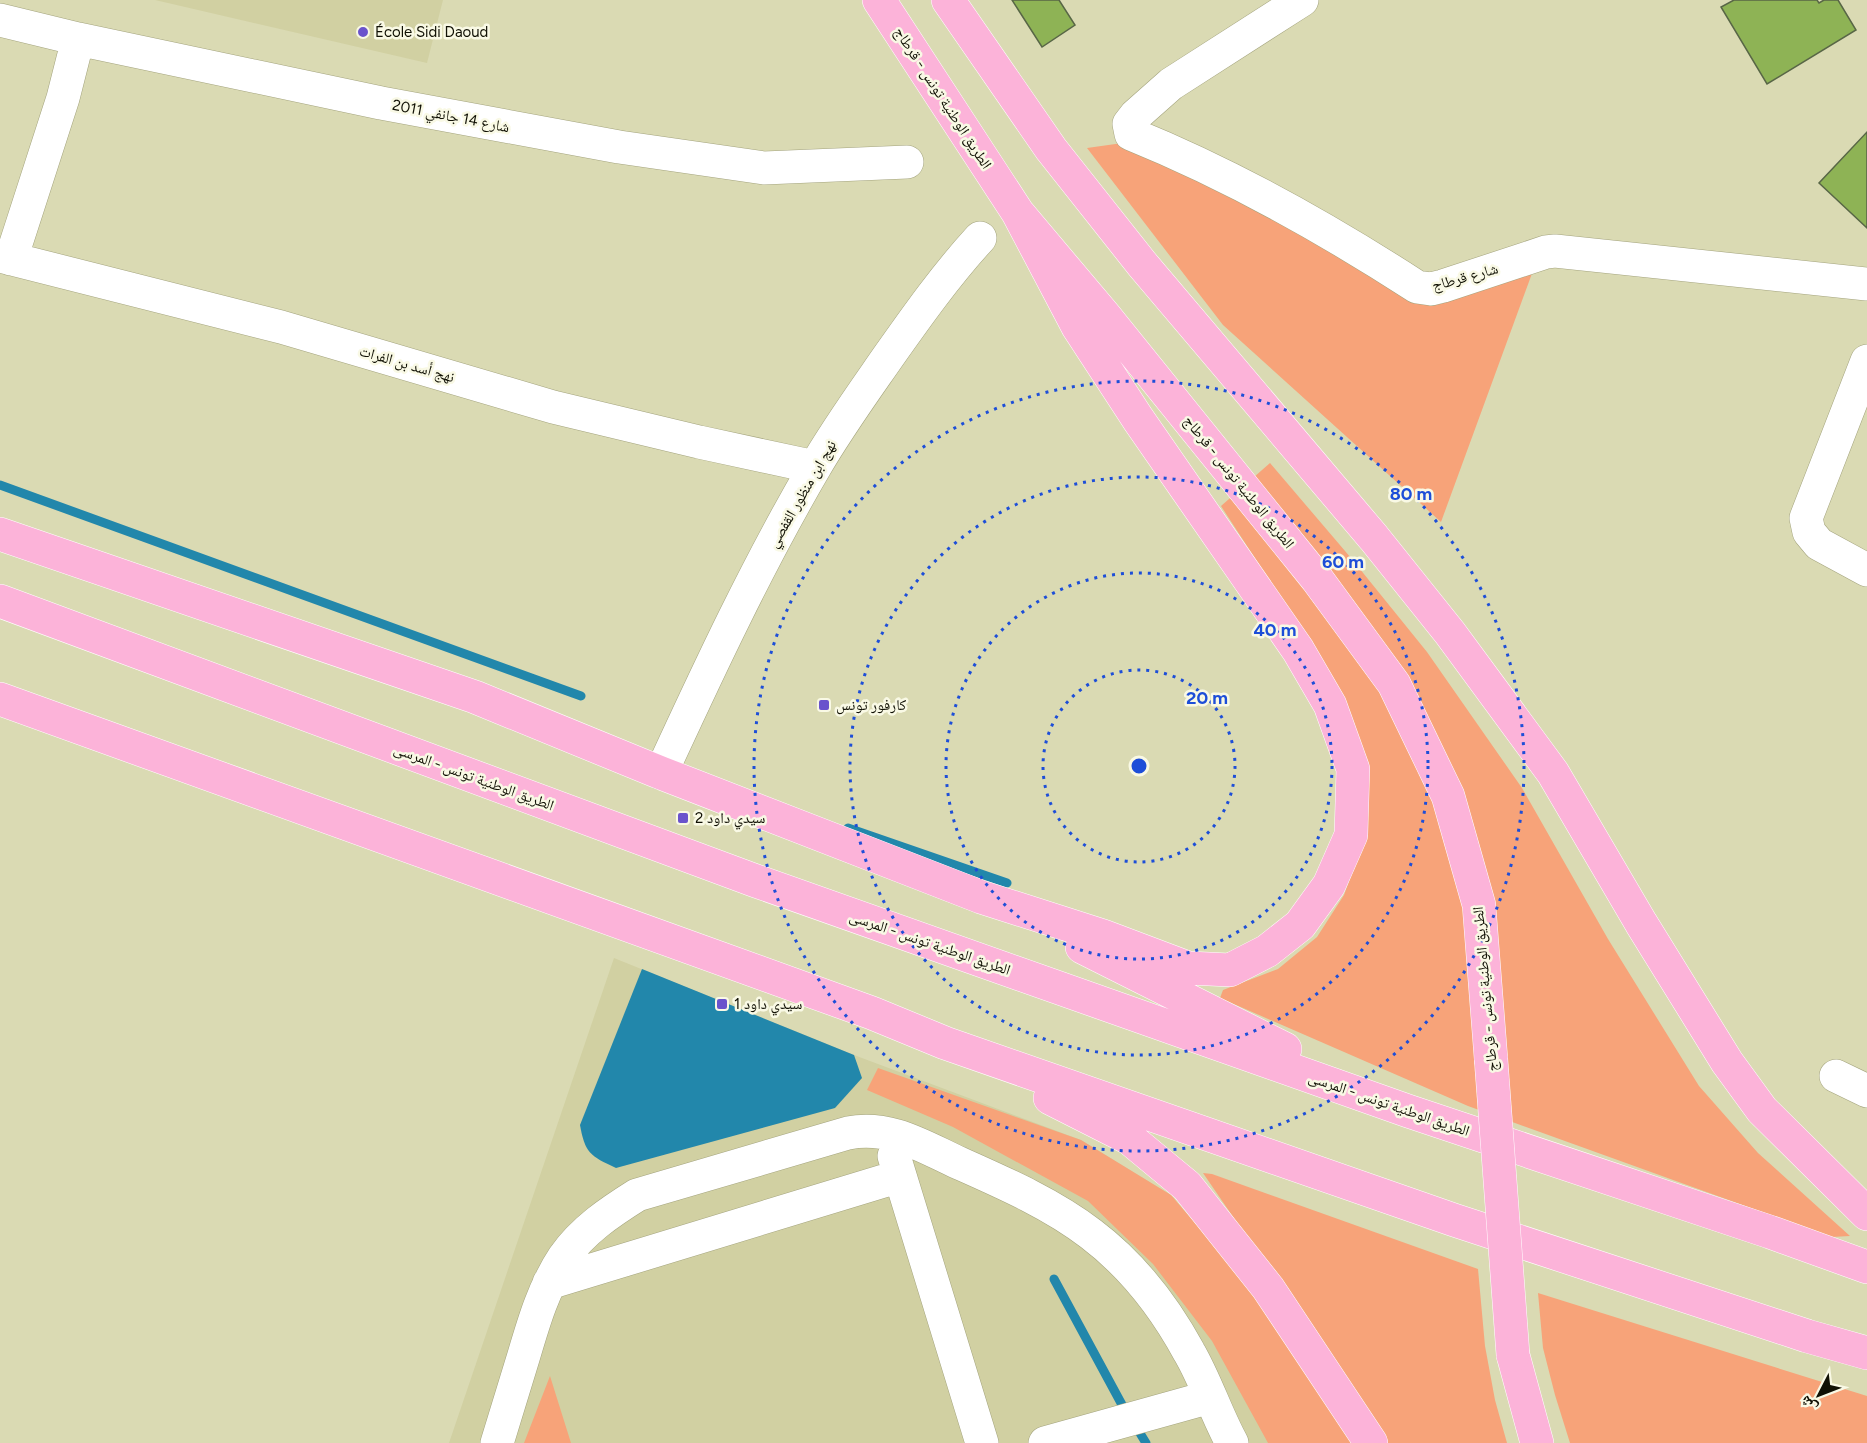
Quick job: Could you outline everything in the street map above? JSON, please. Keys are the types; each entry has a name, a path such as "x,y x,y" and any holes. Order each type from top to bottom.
{"highway":[{"name":"الطريق الوطنية تونس - قرطاج","path":"879,0 1018,213 1104,315 1317,579 1394,684 1448,795 1479,905 1513,1355 1537,1443"},
{"path":"948,0 1058,158 1142,264 1381,546 1450,633 1553,773 1708,1032 1762,1110 1867,1214"},
{"path":"0,534 475,697 661,773 981,897 1103,936 1188,968 1230,970 1267,951 1300,924 1329,885 1351,835 1353,769 1330,705 1298,650 1138,419 1078,327 1018,213"},
{"name":"الطريق الوطنية تونس - المرسى","path":"0,601 756,881 1408,1111 1770,1232 1867,1267"},
{"path":"0,699 872,1013 945,1043 1454,1220 1807,1336 1867,1353"},
{"path":"981,897 1408,1111"},
{"path":"945,1043 1129,1138 1187,1186 1268,1288 1371,1443"}],"street":[{"name":"شارع قرطاج","path":"1302,0 1171,84 1136,115 1129,124 1131,134 1233,179 1328,231 1417,287 1431,289 1443,286 1555,251 1867,284"},
{"name":"شارع 14 جانفي 2011","path":"0,20 78,39 381,103 619,147 764,168 907,162"},
{"path":"6,257 63,98 78,39"},
{"name":"نهج ابن منظور القفصي","path":"661,773 717,651 815,467 932,294 980,238"},
{"name":"نهج أسد بن الفرات","path":"6,257 281,327 553,407 815,467"},
{"path":"1866,370 1806,518 1809,532 1819,544 1867,570"},
{"path":"1836,1076 1867,1090"},
{"path":"497,1443 539,1307 549,1283 565,1256 586,1232 610,1211 637,1195 862,1130 886,1131 978,1171 1058,1212 1091,1234 1115,1254 1157,1302 1191,1355 1232,1443"},
{"path":"886,1131 982,1443"},
{"path":"549,1283 900,1176"},
{"path":"1045,1443 1210,1397"}],"shaded area":[{"name":"École Sidi Daoud","path":"155,0 443,0 427,63"},
{"path":"1151,139 1406,284 1534,268 1441,522 1223,325 1087,148"},
{"path":"1270,463 1427,652 1522,788 1608,939 1699,1086 1758,1153 1850,1236 1831,1237 1468,1106 1220,998 1223,990 1278,969 1317,937 1344,895 1365,837 1310,643 1221,506"},
{"path":"614,958 854,1055 1081,1140 1171,1195 1357,1443 449,1443"},
{"path":"878,1068 1081,1140 1171,1195 1254,1292 1357,1443 1268,1443 1212,1341 1153,1264 1088,1201 953,1127 867,1090"},
{"path":"1203,1173 1212,1174 1478,1269 1485,1346 1495,1400 1507,1443 1388,1443"},
{"path":"1538,1293 1867,1396 1867,1443 1570,1443 1543,1348"},
{"path":"550,1376 571,1443 524,1443"}],"water":[{"path":"642,969 854,1055 862,1078 835,1108 616,1168 607,1164 595,1157 587,1148 580,1125"}],"building":[{"path":"1012,0 1059,0 1075,25 1042,47"},
{"path":"1734,0 1817,0 1819,3 1824,0 1838,0 1856,30 1767,84 1721,7"},
{"path":"1867,132 1867,228 1819,183"}],"waterway":[{"path":"0,485 581,696"},
{"path":"848,828 1007,883"},
{"path":"1054,1279 1127,1414"},
{"path":"1135,1425 1146,1443"}],"place":[{"name":"École Sidi Daoud","path":"363,32"},
{"name":"كارفور تونس","path":"824,705"},
{"name":"سيدي داود 2","path":"683,818"},
{"name":"سيدي داود 1","path":"722,1004"}]}
